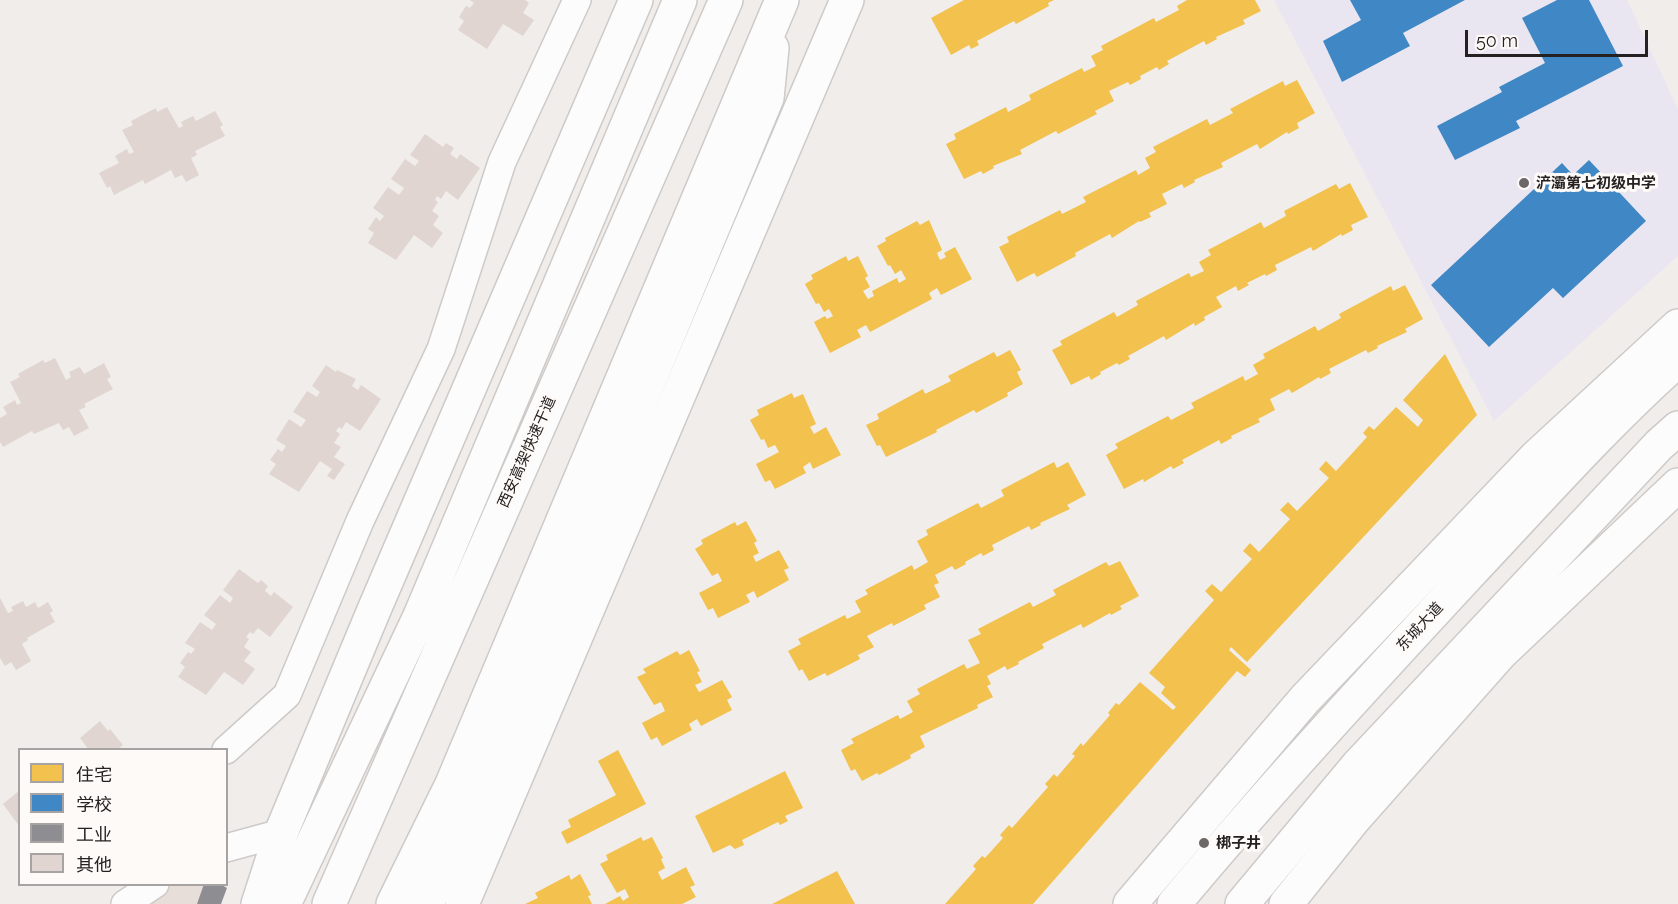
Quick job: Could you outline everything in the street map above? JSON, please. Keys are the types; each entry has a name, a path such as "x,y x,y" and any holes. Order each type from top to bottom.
{"main road":[{"path":"250,904 636,0"},
{"path":"284,904 420,616 680,0"},
{"name":"西安高架快速干道","path":"328,904 726,0"},
{"path":"462,904 847,0"},
{"path":"393,904 452,784 779,8"},
{"path":"427,904 582,542 767,98 779,8"},
{"path":"1130,904 1305,699 1536,457 1678,326"},
{"name":"东城大道","path":"1174,904 1244,820 1333,720 1584,452 1678,360"},
{"path":"1242,904 1358,765 1659,445 1678,428"},
{"path":"1286,904 1354,819 1500,654 1678,485"},
{"path":"258,904 281,833"}],"street":[{"path":"228,748 287,694 360,521 441,349 502,162 577,0"},
{"path":"228,847 281,833"},
{"path":"125,904 153,886"}],"shaded area":[{"name":"浐灞第七初级中学","path":"1274,0 1627,0 1678,109 1678,256 1494,421"},
{"path":"169,886 214,886 213,904 142,904"}],"building: 住宅":[{"path":"964,0 1054,0 1048,3 1049,6 1016,24 1014,21 977,41 979,45 971,49 969,45 951,55 931,18"},
{"path":"1187,0 1255,0 1261,11 1243,20 1245,24 1216,37 1217,39 1206,45 1204,41 1167,61 1169,64 1159,70 1157,67 1140,76 1141,79 1130,85 1128,82 1109,91 1114,101 1095,111 1097,114 1058,134 1056,131 1020,150 1022,154 993,166 994,168 983,174 981,171 964,179 946,144 956,139 954,134 1006,107 1008,112 1031,100 1029,95 1082,68 1084,72 1096,66 1091,56 1103,50 1101,46 1154,18 1156,22 1179,10 1177,6"},
{"path":"1297,80 1315,113 1297,123 1299,128 1288,134 1287,132 1260,149 1257,144 1221,163 1223,167 1194,180 1195,182 1184,188 1182,184 1162,194 1167,204 1149,213 1151,217 1139,221 1112,238 1110,234 1037,277 1034,273 1017,282 999,247 1009,242 1007,237 1060,210 1062,214 1086,202 1083,197 1136,170 1138,175 1150,168 1145,158 1156,152 1153,147 1207,119 1210,125 1233,113 1230,109 1283,81 1285,86"},
{"path":"1350,183 1368,217 1351,225 1353,230 1342,236 1341,234 1313,251 1311,247 1275,265 1277,270 1247,283 1249,285 1238,291 1236,286 1216,297 1222,307 1204,317 1205,320 1195,326 1194,323 1166,340 1164,336 1128,356 1130,359 1100,372 1101,374 1091,380 1089,376 1071,385 1052,350 1062,345 1060,341 1114,312 1117,317 1138,305 1136,301 1189,273 1191,277 1204,271 1199,262 1211,255 1208,250 1261,222 1264,228 1286,216 1284,211 1336,184 1339,189"},
{"path":"929,220 942,250 937,253 940,260 946,257 944,253 955,247 972,279 941,295 937,288 929,293 932,299 870,332 866,325 857,330 861,337 830,353 814,322 825,316 827,319 833,316 829,309 824,312 819,303 816,304 805,284 813,279 811,275 846,256 848,261 858,256 868,276 865,278 870,287 863,291 868,299 874,296 872,291 897,278 899,283 906,279 901,270 895,274 877,246 886,241 885,238 917,221 920,225"},
{"path":"1405,285 1423,319 1405,329 1407,332 1377,346 1378,348 1368,353 1366,350 1329,369 1331,373 1320,379 1319,377 1292,393 1289,389 1270,399 1275,410 1258,419 1260,422 1231,436 1232,438 1221,444 1219,440 1182,460 1184,463 1173,469 1171,466 1144,482 1143,479 1124,489 1106,455 1118,448 1115,444 1168,416 1171,420 1194,408 1191,403 1243,376 1245,381 1258,374 1253,365 1265,358 1263,354 1315,326 1318,331 1341,318 1339,314 1391,286 1393,291"},
{"path":"1010,350 1021,370 1017,372 1023,384 1007,393 1008,396 976,413 974,410 936,430 937,432 886,457 880,445 877,446 866,425 879,419 877,414 923,389 925,394 951,381 948,376 994,352 997,357"},
{"path":"1445,354 1477,415 1247,662 1231,647 1229,650 1251,670 1245,677 1237,671 1033,904 945,904 976,869 973,866 982,856 985,858 1003,838 1000,835 1009,825 1012,828 1048,787 1045,784 1054,774 1057,777 1075,756 1072,754 1081,743 1083,746 1110,715 1108,713 1116,703 1119,705 1140,682 1173,710 1176,707 1161,693 1165,687 1149,673 1214,600 1205,591 1212,584 1222,591 1252,559 1243,551 1250,543 1259,552 1290,519 1280,510 1288,502 1297,511 1329,478 1319,469 1326,461 1336,471 1367,437 1363,433 1369,426 1374,430 1396,407 1418,427 1423,420 1403,400"},
{"path":"792,393 794,398 803,394 816,424 810,427 814,434 826,427 841,455 813,469 810,462 803,467 806,473 775,489 770,480 765,482 756,464 779,452 775,445 768,448 750,420 759,415 757,410"},
{"path":"1054,462 1057,468 1068,462 1086,495 1067,505 1070,509 1040,523 1041,525 1031,530 1029,526 992,545 994,550 983,556 981,553 955,570 952,566 935,575 939,583 934,585 940,597 924,605 926,609 867,636 874,647 858,655 860,659 827,676 825,673 809,681 802,669 799,671 788,651 801,644 798,639 845,615 847,619 861,612 855,601 868,594 865,590 912,565 914,570 928,562 917,541 928,535 926,530 978,503 981,508 1004,496 1001,490"},
{"path":"746,521 757,541 754,543 759,553 753,556 756,562 779,550 789,568 784,570 789,580 757,598 754,591 746,595 750,602 718,618 713,608 708,610 699,593 722,581 718,573 712,576 695,549 703,544 701,540 735,522 737,526"},
{"path":"1120,561 1139,596 1120,606 1122,609 1111,615 1110,613 1083,628 1081,624 1042,644 1044,648 1018,662 1019,664 1007,670 1005,666 987,676 991,684 987,686 993,697 977,705 978,708 920,736 925,747 910,755 911,758 862,781 855,769 851,771 841,750 854,743 851,739 898,715 900,719 913,712 907,701 920,694 917,689 964,664 967,669 980,663 968,640 981,634 978,629 1030,602 1033,607 1056,595 1053,590 1106,562 1109,566"},
{"path":"689,650 700,671 697,672 702,682 695,685 699,692 722,680 732,697 727,700 732,710 701,726 697,719 689,724 692,730 662,746 657,737 651,740 642,723 665,711 661,702 654,705 637,677 646,673 643,669 677,651 680,655"},
{"path":"618,750 646,804 567,844 561,832 571,827 568,820 616,795 598,761"},
{"path":"785,771 803,808 785,816 788,821 780,825 778,822 742,840 744,845 735,849 730,845 713,853 695,816"},
{"path":"641,837 643,841 652,837 663,858 661,859 665,868 658,872 662,880 686,867 695,885 690,887 696,897 682,904 605,904 620,896 623,901 629,897 625,889 617,893 600,864 608,860 606,855"},
{"path":"837,871 855,904 772,904"},
{"path":"580,874 591,895 588,896 592,904 525,904 538,898 535,893 569,875 571,880"}],"building: 学校":[{"path":"1350,0 1465,0 1403,33 1410,46 1342,82 1323,41 1361,20"},
{"path":"1557,0 1589,0 1623,66 1516,121 1520,128 1455,160 1437,126 1502,92 1499,87 1545,63 1522,18"},
{"path":"1589,160 1646,221 1563,298 1553,288 1489,347 1431,285 1562,163 1573,175"}],"building: 工业":[{"path":"203,886 227,888 221,904 197,904"}],"building: 其他":[{"path":"470,0 525,0 529,3 523,13 534,20 523,36 503,24 487,49 458,30 464,21 459,17 466,6 470,8 474,3"},
{"path":"167,107 179,128 183,126 181,122 193,116 196,121 215,111 223,125 220,127 225,136 195,151 197,155 191,158 199,175 186,182 182,175 175,178 171,170 145,184 143,180 114,195 110,186 107,188 99,173 119,163 115,156 127,149 129,154 134,152 122,130 133,125 131,121 156,108 157,112"},
{"path":"425,134 443,147 446,143 454,148 450,154 457,159 460,154 480,168 458,200 446,191 441,199 437,196 435,200 438,202 432,211 439,216 433,225 443,233 432,248 414,235 396,260 368,243 374,233 368,229 376,217 380,221 384,216 373,208 388,187 399,195 404,188 391,179 405,159 415,166 419,161 410,155"},
{"path":"55,358 66,380 71,377 69,372 80,367 84,374 104,363 111,377 107,379 113,389 84,404 86,407 79,410 89,428 74,436 69,427 63,430 59,423 34,434 32,431 3,447 0,442 0,418 7,414 3,407 15,400 17,405 21,403 10,382 20,377 18,374 43,360 45,363"},
{"path":"326,365 336,372 337,370 356,379 352,386 358,390 361,385 381,399 360,431 346,422 342,429 339,427 336,431 340,434 334,443 341,447 334,457 345,464 334,480 327,476 332,469 320,461 299,492 269,474 276,464 270,460 278,449 282,452 286,446 276,440 289,419 301,427 306,420 293,412 307,391 317,397 320,392 312,386"},
{"path":"239,569 258,583 261,580 268,586 265,591 271,596 274,592 293,607 270,637 258,628 246,637 249,639 244,647 251,652 244,661 255,669 243,685 224,672 206,695 178,677 185,667 180,663 188,652 191,654 195,649 185,643 200,622 212,630 216,624 204,615 220,595 230,603 233,598 223,590"},
{"path":"0,598 8,613 13,611 11,607 23,601 26,607 35,602 38,608 48,602 53,611 50,613 55,622 27,638 28,640 22,644 31,661 16,670 11,662 5,666 0,658"},
{"path":"100,721 123,745 119,748 88,748 80,738"},
{"path":"18,792 18,824 3,804"}],"place":[{"name":"浐灞第七初级中学","path":"1524,183"},
{"name":"梆子井","path":"1204,843"}]}
